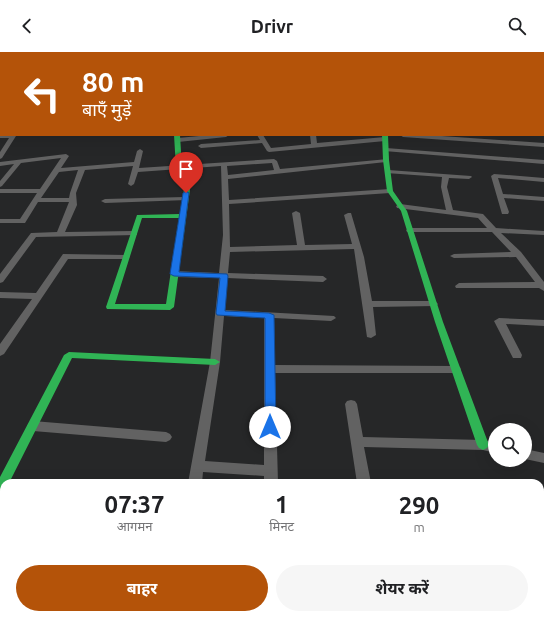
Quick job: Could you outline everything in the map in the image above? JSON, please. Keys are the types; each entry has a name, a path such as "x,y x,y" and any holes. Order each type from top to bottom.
{"street":[{"path":"0,136 12,136 0,157"},
{"path":"183,216 139,216 110,306 170,306 188,182 178,181 178,138 210,136"},
{"path":"313,136 314,145"},
{"path":"411,136 528,152 544,162"},
{"path":"201,146 262,138 270,150 385,137 390,191 404,211 433,304 456,370 488,444"},
{"path":"386,150 528,152 544,145"},
{"path":"131,184 140,151"},
{"path":"0,164 66,156 22,221 0,221"},
{"path":"224,177 386,160"},
{"path":"0,185 20,161"},
{"path":"57,170 136,167 179,168 274,161 278,172"},
{"path":"196,479 216,362 224,276 227,235 224,165"},
{"path":"60,234 73,205 73,193 82,168"},
{"path":"388,172 470,177"},
{"path":"446,175 444,187 450,212"},
{"path":"505,212 494,176 544,180"},
{"path":"0,191 42,191"},
{"path":"226,202 390,191"},
{"path":"500,196 544,199"},
{"path":"105,201 185,199"},
{"path":"36,200 73,200"},
{"path":"400,206 480,216 518,254 541,281"},
{"path":"296,213 301,248"},
{"path":"348,215 360,257 368,304 371,335"},
{"path":"410,230 495,230 544,233"},
{"path":"0,280 34,235 134,233"},
{"path":"226,250 357,246"},
{"path":"454,256 518,254"},
{"path":"0,352 66,256 126,257"},
{"path":"174,274 323,279"},
{"path":"459,286 541,281"},
{"path":"0,295 38,296"},
{"path":"368,304 433,304"},
{"path":"220,313 330,318"},
{"path":"198,466 271,477 269,315"},
{"path":"517,355 499,321 544,323"},
{"path":"5,479 69,355 216,362"},
{"path":"270,369 456,370"},
{"path":"352,404 363,479"},
{"path":"33,426 166,437"},
{"path":"358,442 488,446"},
{"path":"532,455 544,458"}],"traffic: fast":[{"path":"177,136 179,168 178,181 188,182 170,307 110,307 139,216 183,216"},
{"path":"385,136 390,191 404,211 439,322 483,445"},
{"path":"5,479 69,355 215,362"}],"route":[{"path":"186,193 174,274 224,276 220,313 269,315 270,427"}]}
